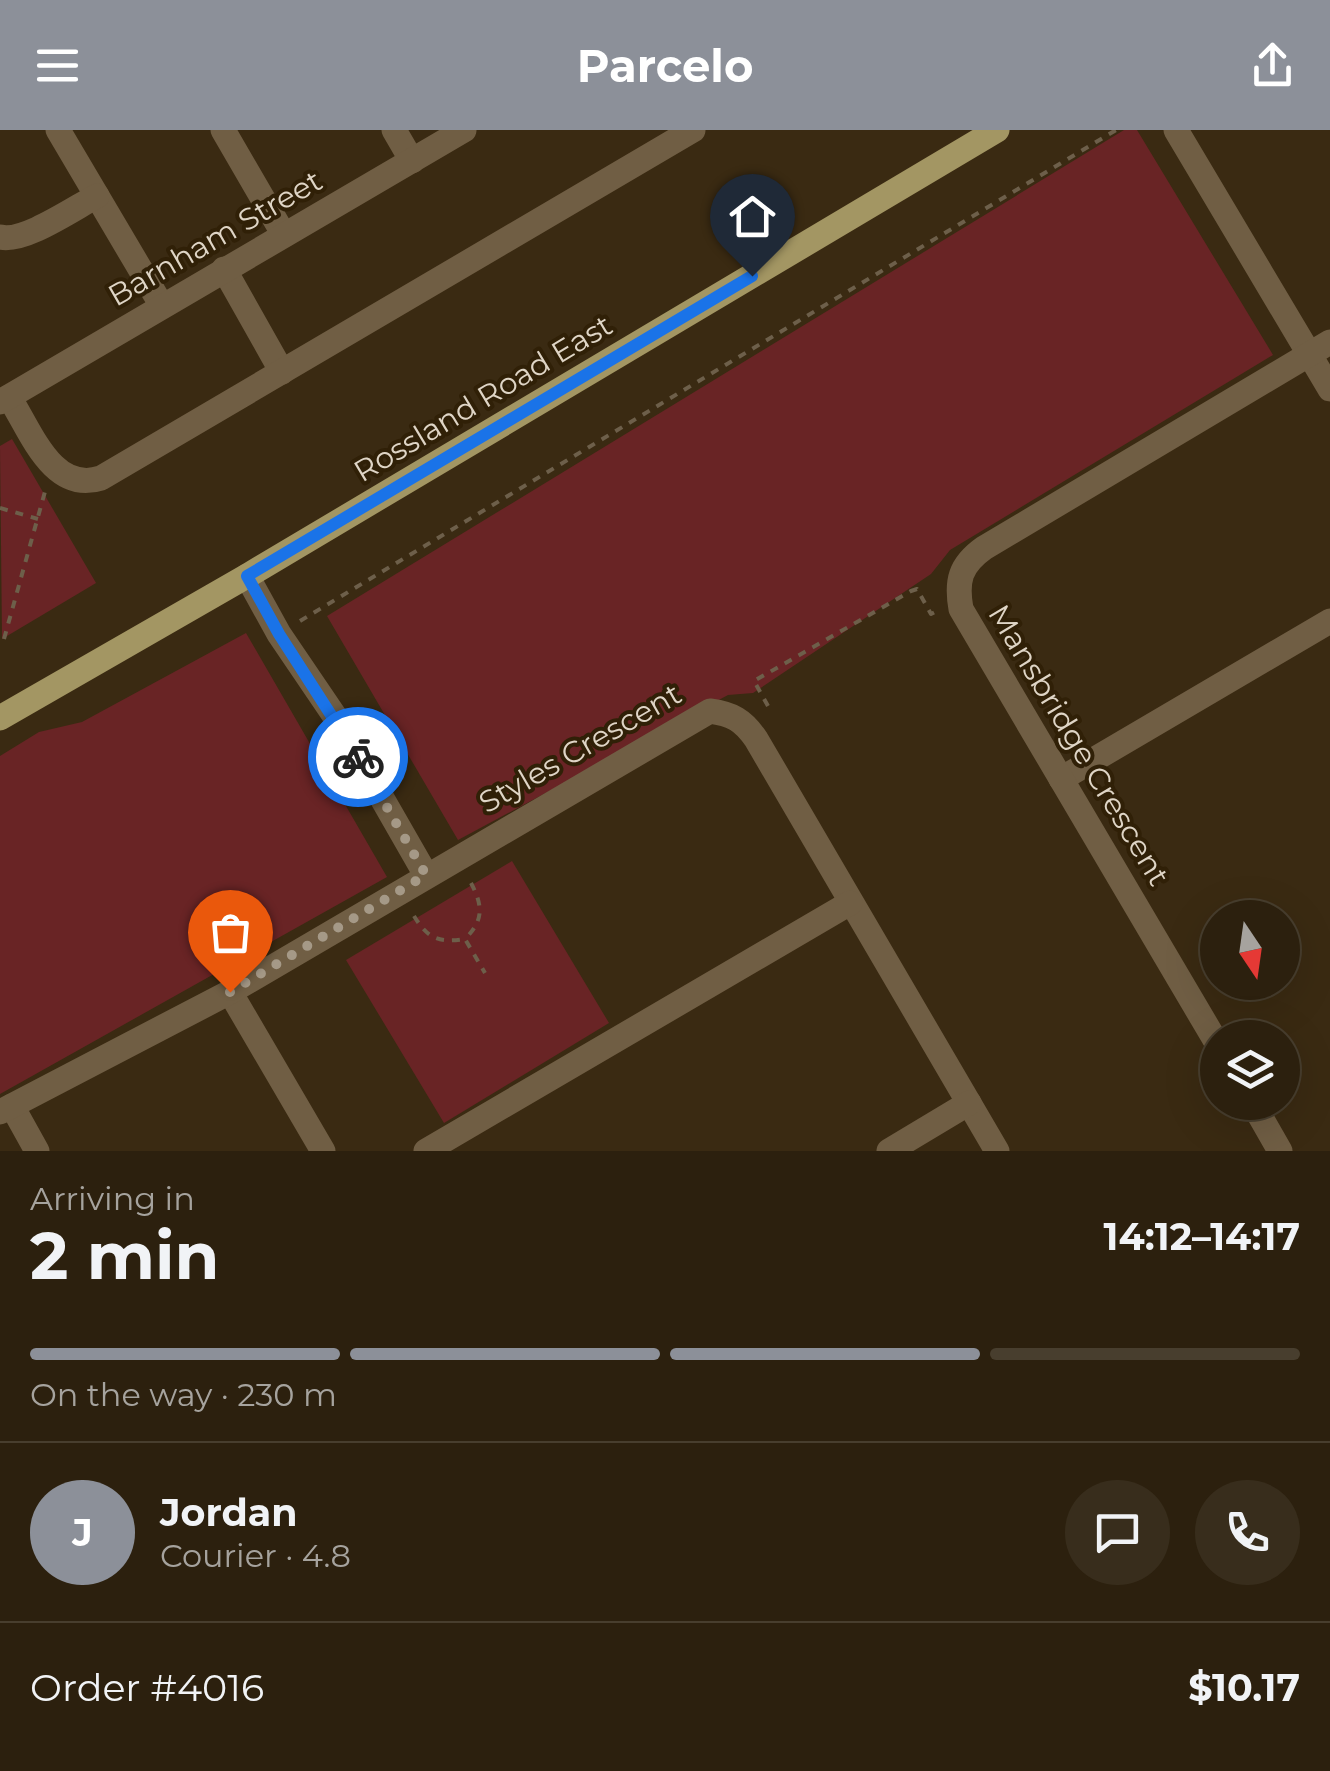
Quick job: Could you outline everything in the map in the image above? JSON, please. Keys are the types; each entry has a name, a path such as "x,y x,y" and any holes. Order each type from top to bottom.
{"main road":[{"name":"Rossland Road East","path":"2,710 247,576 996,130"}],"street":[{"path":"58,130 162,306"},
{"path":"223,130 284,235"},
{"path":"394,130 412,162"},
{"name":"Barnham Street","path":"5,400 464,130"},
{"path":"5,400 60,474 86,483 101,478 693,130"},
{"path":"1176,130 1320,349 1330,389"},
{"path":"0,237 9,240 23,235 97,196"},
{"path":"224,269 282,372"},
{"name":"Mansbridge Crescent","path":"1204,1020 961,610 957,590 960,572 968,559 984,548 1320,349"},
{"path":"247,576 279,634 336,718 426,875"},
{"path":"1061,779 1330,621"},
{"name":"Styles Crescent","path":"6,1109 230,992 710,710 731,714 745,724 997,1151"},
{"path":"426,1151 850,903"},
{"path":"230,992 323,1151"},
{"path":"888,1151 969,1103"},
{"path":"6,1109 37,1151"},
{"path":"1262,1120 1280,1151"}],"path":[{"path":"279,634 1116,130"},
{"path":"4,639 48,484"},
{"path":"0,508 38,519"},
{"path":"768,706 754,681 917,588 932,614 939,610"},
{"path":"414,916 429,936 442,943 465,939 482,916 471,883"},
{"path":"465,939 485,973"}],"shaded area":[{"path":"1124,130 1137,130 1273,355 950,550 931,574 753,693 728,695 458,840 327,616"},
{"path":"12,439 96,583 2,639 0,446"},
{"path":"246,633 387,877 0,1094 0,756 39,732 82,722"},
{"path":"512,861 609,1023 444,1123 346,960"}],"way so far":[{"path":"230,992 426,875 358,757"}],"route":[{"path":"358,757 279,634 247,576 752,276"}]}
